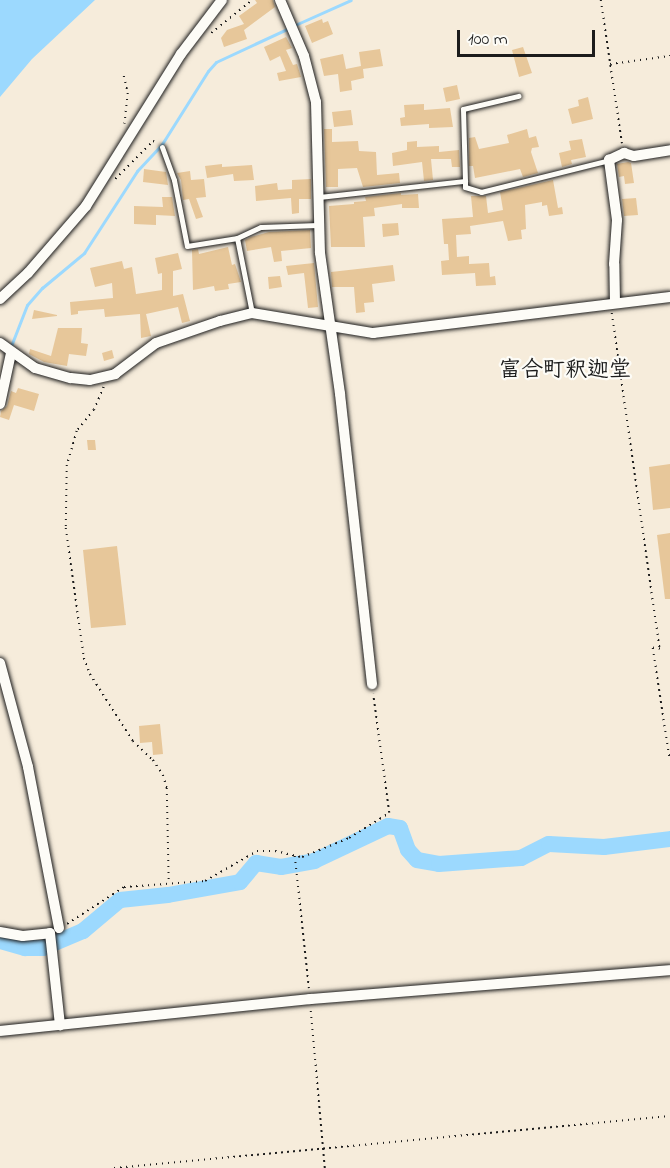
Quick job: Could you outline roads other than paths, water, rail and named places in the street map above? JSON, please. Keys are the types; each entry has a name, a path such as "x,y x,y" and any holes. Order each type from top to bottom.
{"street":[{"path":"0,299 35,266 86,206 181,54 222,0"},
{"path":"280,0 293,26 316,102 318,225 340,394 372,684"},
{"path":"613,303 617,220 609,160 624,153 634,156 670,150"},
{"path":"0,404 6,348 35,368 71,378 90,380 115,374 156,343 219,321 252,314 373,333 670,297"},
{"path":"0,663 28,767 55,930 53,955 60,1025"},
{"path":"0,932 23,936 55,930"},
{"path":"0,1031 310,999 670,970"}],"lane":[{"path":"518,96 463,109 465,187 481,192 609,160"},
{"path":"160,145 174,180 187,246 237,238 261,227 318,225"},
{"path":"319,197 465,181"},
{"path":"237,238 250,294 252,314"}],"water":[{"path":"0,0 95,0 32,59 0,97"}],"waterway":[{"path":"295,25 351,0"},
{"path":"11,346 27,305 42,288 84,253 137,171 162,144 208,71 216,62 289,28"},
{"path":"0,941 25,948 43,948 83,931 120,900 168,895 240,882 256,863 281,867 314,861 388,826 400,828 408,850 417,860 439,864 521,858 549,844 604,847 670,839"}],"district":[{"name":"富合町釈迦堂","path":"565,372"}]}
